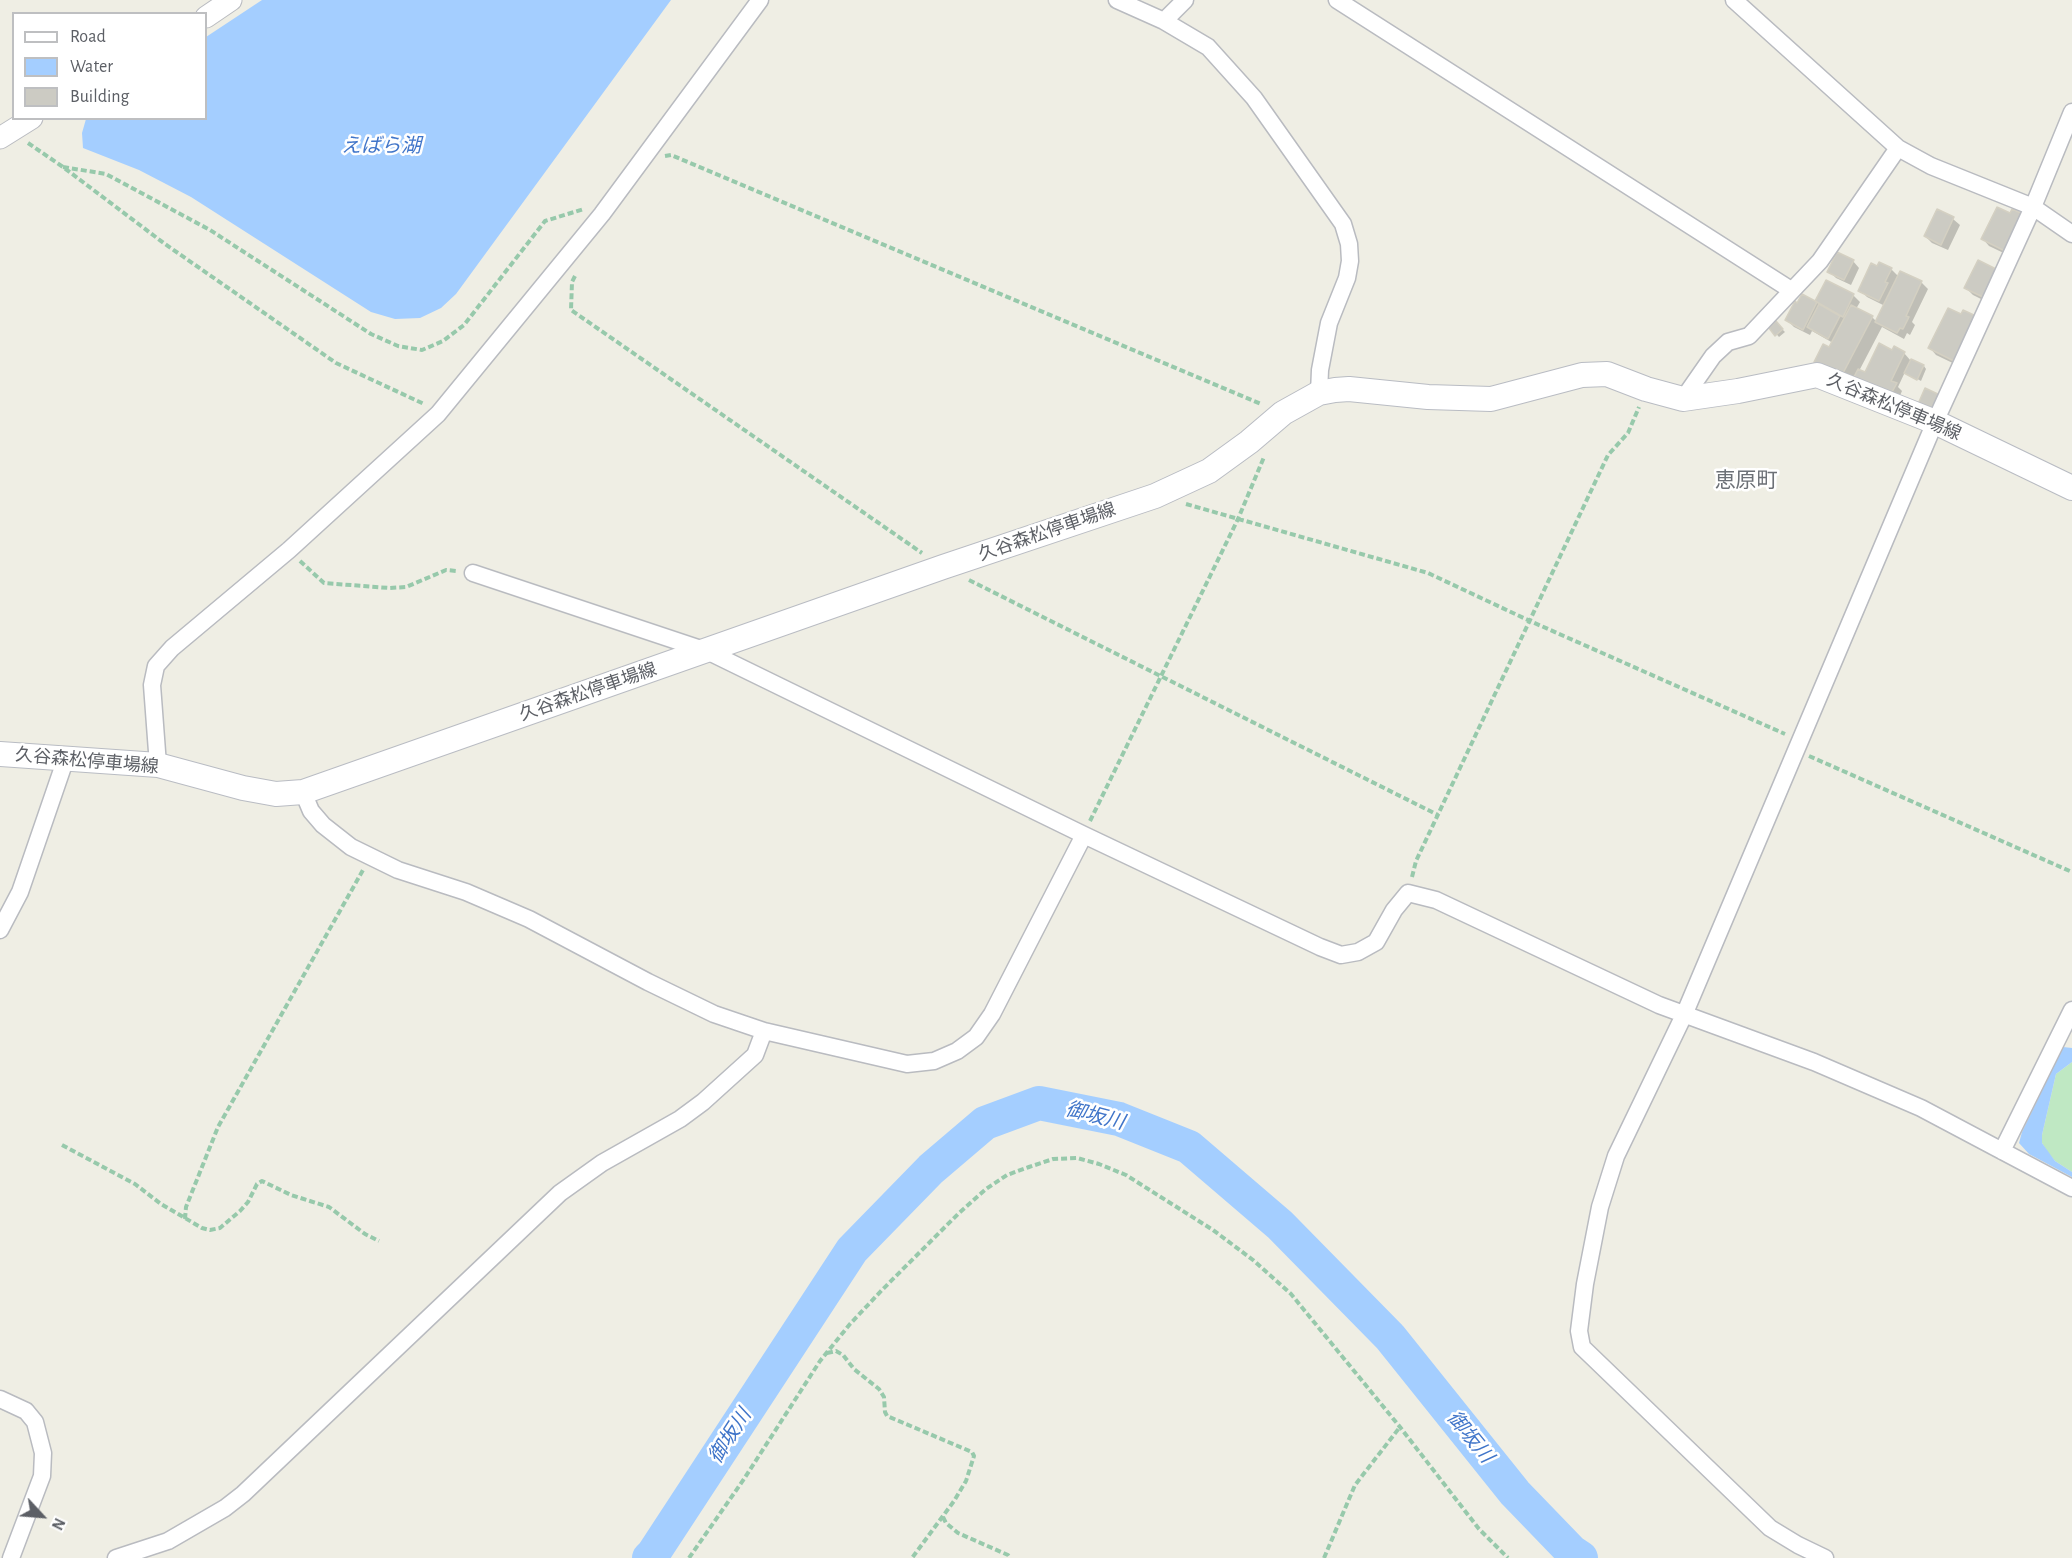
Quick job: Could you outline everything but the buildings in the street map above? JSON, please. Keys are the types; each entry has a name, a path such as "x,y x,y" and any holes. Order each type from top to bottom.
{"main road":[{"name":"久谷森松停車場線","path":"0,754 158,765 243,788 276,794 303,792 943,567 1155,496 1209,471 1249,442 1283,413 1319,393 1349,389 1428,397 1491,399 1582,375 1607,374 1683,399 1738,391 1817,375 1935,422 2072,488"}],"street":[{"path":"207,16 231,0"},
{"path":"158,765 152,685 156,666 172,648 289,550 438,414 602,214 760,0"},
{"path":"1117,0 1164,21 1208,47 1254,98 1343,224 1349,244 1350,261 1347,278 1329,324 1320,370 1319,393"},
{"path":"1164,21 1185,0"},
{"path":"1337,0 1791,290"},
{"path":"1734,0 1898,148 1931,166 2033,207 2072,234"},
{"path":"1825,1558 1770,1528 1582,1347 1580,1331 1585,1284 1600,1207 1616,1156 1684,1016 1935,422 2033,207 2072,111"},
{"path":"5,135 29,120"},
{"path":"1683,399 1713,356 1728,342 1749,336 1820,261 1898,148"},
{"path":"473,573 707,651 1083,835 1320,947 1341,954 1358,952 1376,942 1394,910 1408,893 1436,900 1684,1016 1814,1062 1922,1108 2072,1188"},
{"path":"0,930 20,892 66,758"},
{"path":"303,792 311,811 323,825 351,847 398,870 466,892 529,919 714,1014 764,1031 908,1064 934,1061 957,1051 976,1037 992,1014 1083,835"},
{"path":"2002,1150 2072,1010"},
{"path":"117,1558 168,1541 225,1508 273,1466 560,1193 602,1163 680,1119 703,1102 755,1055 764,1031"},
{"path":"0,1399 26,1411 35,1422 44,1453 42,1476 11,1558"},
{"path":"0,1555 4,1558"}],"path":[{"path":"5,135 63,167 165,244 336,363 420,402 438,414"},
{"path":"662,157 671,155 1283,413"},
{"path":"63,167 106,174 210,230 371,334 398,346 422,350 443,341 464,325 545,221 590,207 602,214"},
{"path":"1408,893 1416,861 1608,455 1628,433 1647,389"},
{"path":"1083,835 1238,519 1265,456"},
{"path":"1155,496 1428,573 2072,872"},
{"path":"289,550 324,583 389,588 406,587 446,570 473,573"},
{"path":"185,1219 186,1207 218,1127 371,856"},
{"path":"62,1145 135,1184 185,1219 202,1228 210,1230 220,1228 240,1211 248,1202 257,1184 262,1181 338,1212 348,1223 379,1241"},
{"path":"688,1558 744,1479 826,1353 882,1290 986,1189 1007,1175 1029,1167 1053,1159 1077,1158 1125,1174 1213,1230 1253,1260 1291,1294 1400,1427 1479,1529 1508,1558"},
{"path":"826,1353 836,1351 843,1355 855,1369 879,1389 884,1397 887,1416 972,1452 974,1456 966,1481 912,1558"},
{"path":"1324,1558 1355,1485 1400,1427"},
{"path":"943,1516 946,1523 958,1533 1010,1558"}],"green space":[{"path":"2072,1062 2072,1172 2055,1161 2048,1153 2042,1143 2042,1135 2056,1074"}],"water":[{"name":"えばら湖","path":"262,0 671,0 456,294 441,308 420,318 395,319 371,312 191,197 139,170 83,148 82,133 86,120 207,120 207,36"},
{"path":"2063,1047 2072,1048 2072,1062 2056,1074 2042,1143 2055,1161 2072,1172 2072,1177 2029,1154 2019,1143 2022,1132"}],"waterway":[{"name":"御坂川","path":"649,1558 852,1250 931,1169 985,1123 1039,1103 1119,1119 1189,1147 1280,1225 1390,1337 1515,1493 1572,1552 1581,1558"}],"district":[{"name":"恵原町","path":"1746,481"}]}
